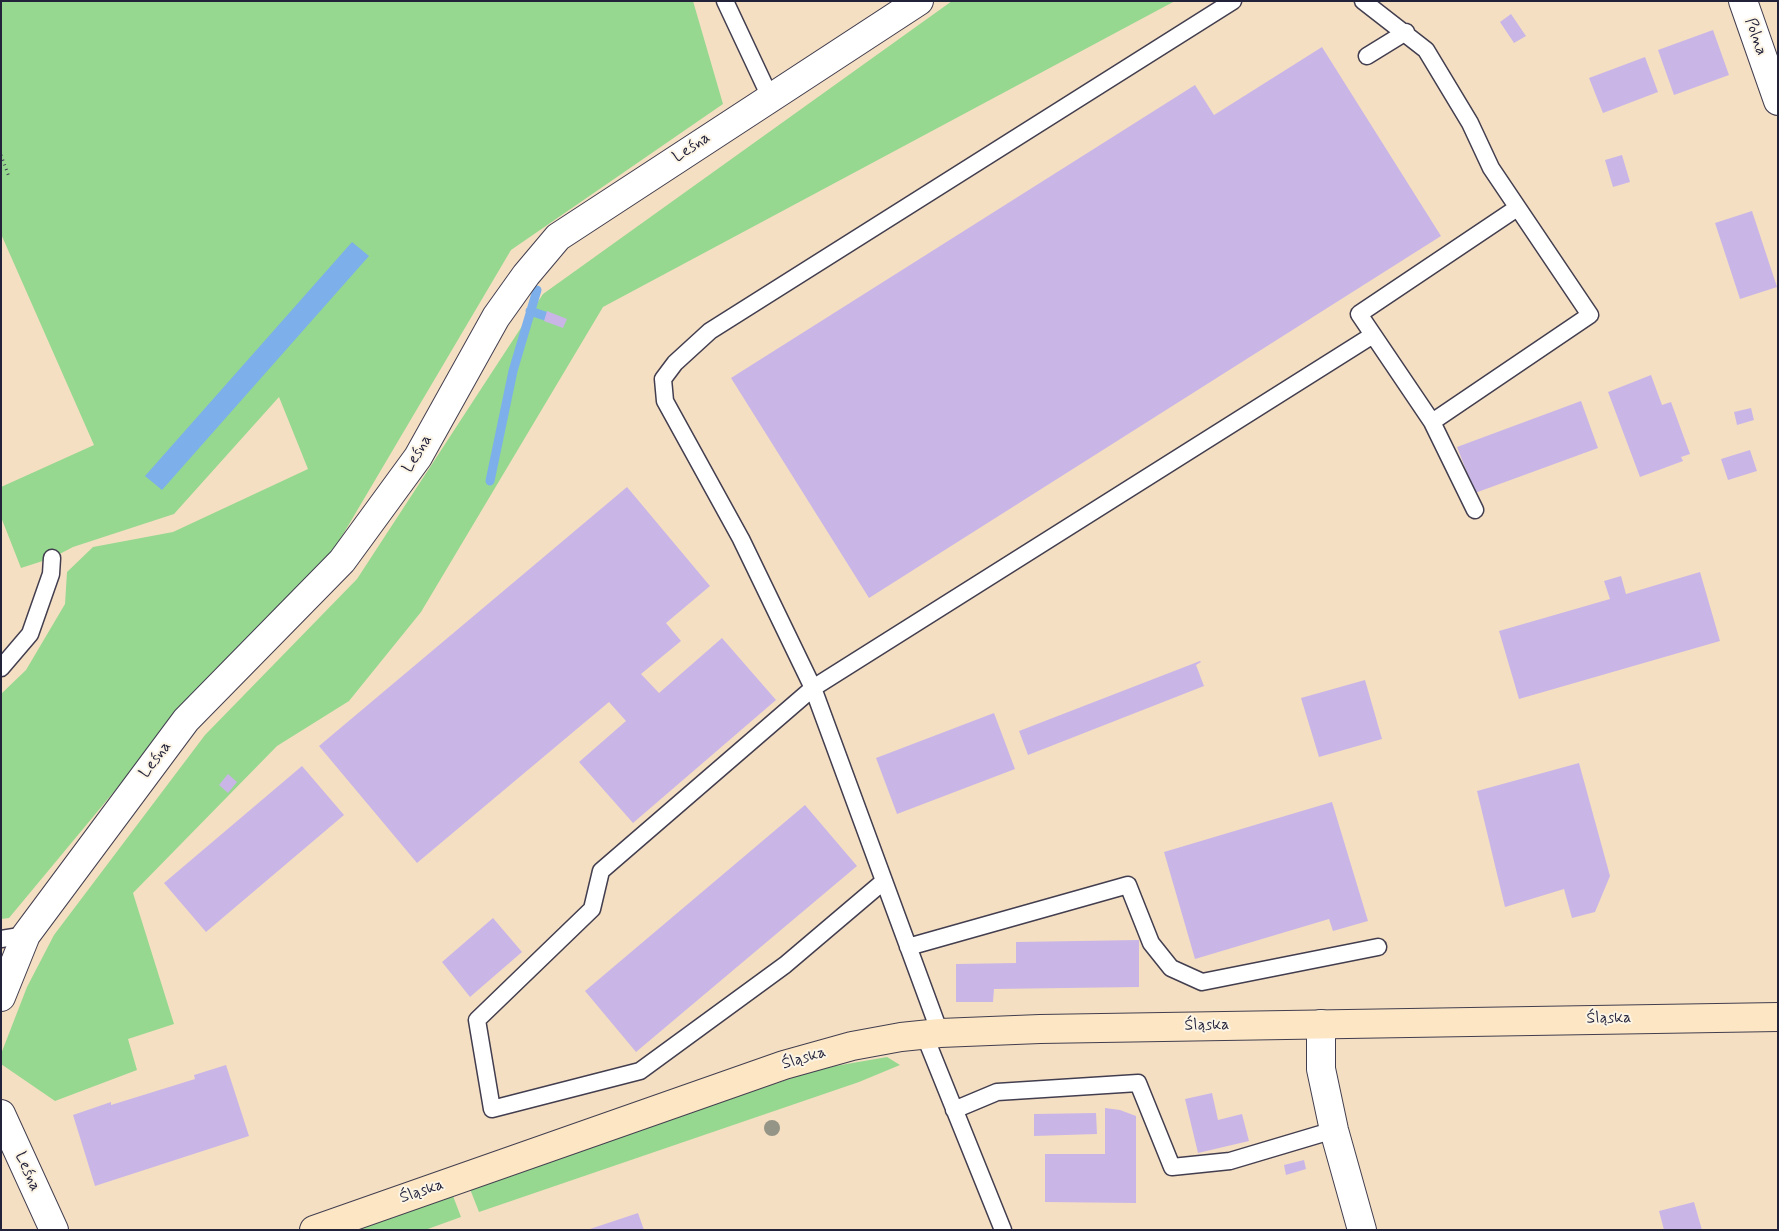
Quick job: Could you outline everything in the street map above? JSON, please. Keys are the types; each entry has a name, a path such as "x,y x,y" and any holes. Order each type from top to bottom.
{"main road":[{"name":"Śląska","path":"314,1230 816,1054 932,1033 1778,1016"}],"street":[{"name":"Leśna","path":"1,997 14,937 186,720 342,562 418,457 496,317 526,275 558,236 918,1"},
{"name":"Polna","path":"1743,1 1778,101"},
{"path":"1321,1024 1321,1069 1334,1130 1362,1230"},
{"name":"Leśna","path":"1,1114 54,1230"}],"lane":[{"path":"725,1 770,96"},
{"path":"1003,1230 954,1110 908,947 812,688 741,539 665,401 663,379 675,363 710,331 1233,1"},
{"path":"1363,1 1406,32 1430,57 1470,123 1491,168 1590,315 1432,422"},
{"path":"1367,56 1406,32"},
{"path":"1475,510 1432,422 1359,314 1517,208"},
{"path":"884,881 785,965 640,1071 492,1109 477,1020 592,909 602,871 812,688 1373,335"},
{"path":"1,668 30,634 51,574 52,558"},
{"path":"908,947 1128,885 1151,943 1171,968 1202,982 1378,947"},
{"path":"954,1110 996,1092 1138,1083 1172,1167 1230,1161 1334,1130"}],"path":[{"path":"1,155 9,177"}],"green space":[{"path":"1,1 693,1 723,104 511,250 332,553 181,711 9,918 1,919 1,694 26,670 65,604 67,572 93,547 173,532 308,469 279,397 174,514 73,547 52,558 21,568 1,517 1,487 94,445 1,234"},
{"path":"952,1 1175,1 603,307 421,612 349,701 277,746 133,893 174,1024 128,1039 137,1070 55,1101 1,1064 1,1054 27,987 54,935 205,735 357,579 543,294"},
{"path":"887,1057 900,1065 859,1082 479,1212 470,1189 818,1069"},
{"path":"453,1196 461,1217 425,1230 355,1230"}],"water":[{"path":"352,242 369,256 162,490 145,476"}],"building":[{"path":"1511,14 1526,36 1514,43 1500,22"},
{"path":"1713,30 1729,75 1674,95 1658,50"},
{"path":"1322,47 1441,236 869,598 731,378 1195,85 1214,115"},
{"path":"1645,57 1658,92 1603,113 1589,78"},
{"path":"1622,155 1630,182 1613,187 1605,160"},
{"path":"1752,211 1777,287 1740,299 1715,223"},
{"path":"547,311 567,319 563,328 544,321"},
{"path":"1651,375 1662,405 1671,402 1690,454 1681,457 1683,461 1640,477 1608,392"},
{"path":"1581,401 1598,448 1475,493 1457,447"},
{"path":"1751,408 1754,420 1737,425 1734,412"},
{"path":"1750,450 1757,471 1728,480 1721,459"},
{"path":"627,487 710,586 666,623 681,641 641,674 659,693 722,638 776,700 633,823 579,762 626,721 609,702 417,863 319,746"},
{"path":"1700,572 1720,641 1519,699 1499,631 1610,599 1604,581 1621,576 1626,594"},
{"path":"1200,661 1196,665 1204,686 1028,755 1019,731"},
{"path":"1365,680 1382,739 1319,757 1301,698"},
{"path":"994,713 1015,769 897,814 876,758"},
{"path":"1579,763 1610,876 1595,912 1572,918 1564,889 1505,907 1477,791"},
{"path":"302,766 344,815 206,932 164,883"},
{"path":"228,774 237,782 228,793 219,785"},
{"path":"1332,802 1368,921 1333,931 1329,919 1195,959 1164,852"},
{"path":"805,805 857,866 636,1052 585,991"},
{"path":"493,918 522,952 470,997 442,962"},
{"path":"1139,940 1139,987 994,989 993,1002 956,1002 956,964 1016,963 1016,942"},
{"path":"226,1065 249,1136 95,1186 73,1115 111,1102 111,1105 195,1079 194,1075"},
{"path":"1212,1093 1218,1120 1242,1114 1249,1141 1198,1153 1185,1099"},
{"path":"1105,1108 1120,1110 1136,1116 1136,1203 1045,1202 1045,1154 1105,1154"},
{"path":"1096,1113 1097,1134 1034,1136 1034,1114"},
{"path":"1304,1160 1306,1169 1286,1175 1284,1165"},
{"path":"1694,1202 1702,1230 1664,1230 1659,1211"},
{"path":"638,1213 644,1230 590,1230 590,1229"}],"waterway":[{"path":"490,481 513,371 537,290"},
{"path":"530,311 545,316"}]}
